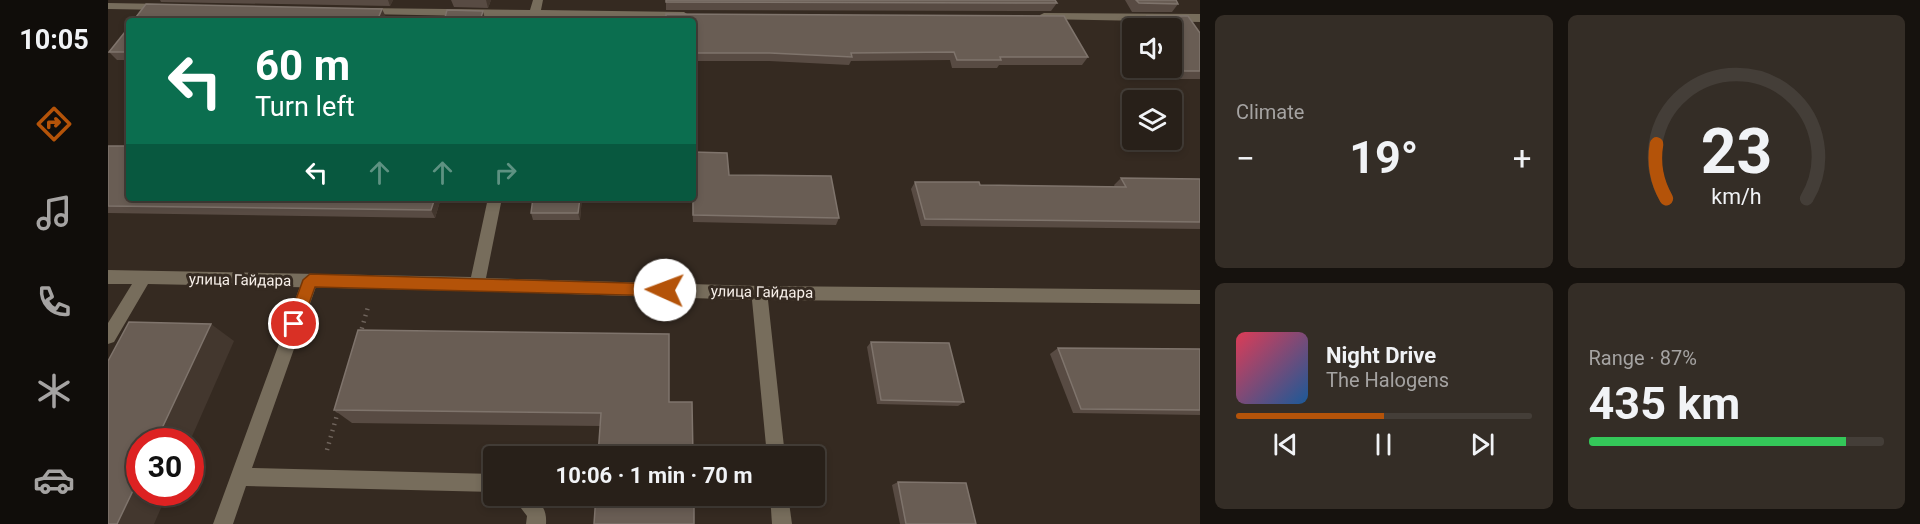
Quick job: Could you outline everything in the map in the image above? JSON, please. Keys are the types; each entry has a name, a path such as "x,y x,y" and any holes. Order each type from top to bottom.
{"street":[{"path":"534,18 538,0"},
{"path":"108,6 179,7"},
{"path":"345,11 534,18 701,16"},
{"path":"1034,17 1200,18"},
{"path":"477,284 494,201"},
{"name":"улица Гайдара","path":"108,277 477,284 759,293 1200,297"},
{"path":"108,337 144,278"},
{"path":"223,524 310,280"},
{"path":"759,293 775,446"},
{"path":"240,477 483,483"},
{"path":"530,506 537,513 536,524"},
{"path":"781,506 782,524"}],"path":[{"path":"357,345 369,301"},
{"path":"319,478 341,401"}],"building":[{"path":"666,0 1055,0 1057,3 666,2"},
{"path":"1136,0 1176,0 1178,4 1139,3"},
{"path":"146,4 382,9 378,18 135,18"},
{"path":"447,10 483,11 481,18 445,18"},
{"path":"666,14 1064,16 1088,57 1000,57 1001,60 957,60 954,52 851,53 852,57 770,53 696,53 696,18 666,18"},
{"path":"1147,16 1188,16 1200,33 1200,71 1184,71 1182,68 1182,18 1148,18"},
{"path":"126,31 126,52 109,52"},
{"path":"108,146 126,146 126,201 434,201 431,210 108,206"},
{"path":"696,152 727,153 729,175 831,176 839,218 693,215 693,201 696,201"},
{"path":"1121,178 1200,179 1200,222 925,219 915,182 1126,187"},
{"path":"533,201 580,201 578,213 531,213"},
{"path":"129,322 211,324 162,428 126,428 126,505 117,524 108,524 108,361"},
{"path":"358,330 669,334 669,402 692,402 693,446 599,446 601,413 334,410"},
{"path":"871,342 949,343 964,402 881,400"},
{"path":"1058,348 1200,349 1200,410 1081,409"},
{"path":"898,482 966,483 976,524 906,524"},
{"path":"595,506 694,506 694,524 594,524"}],"route":[{"path":"294,324 310,280 665,290"}]}
